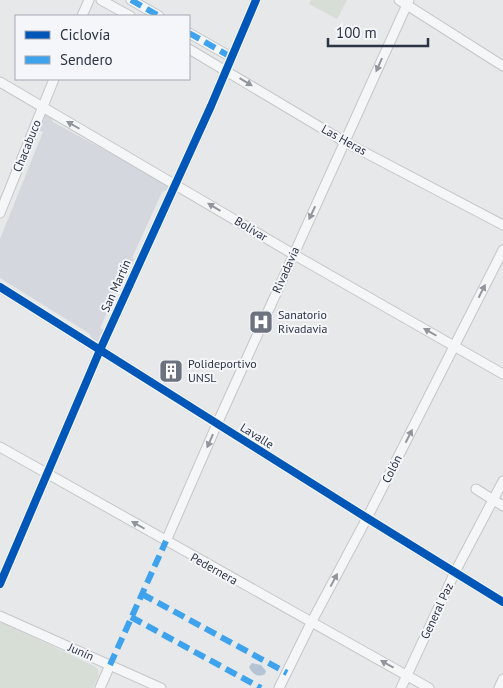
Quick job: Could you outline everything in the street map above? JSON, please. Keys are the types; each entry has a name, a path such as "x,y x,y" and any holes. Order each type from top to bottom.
{"street":[{"path":"82,15 89,0"},
{"path":"100,0 128,15"},
{"path":"131,0 157,15"},
{"name":"San Martín","path":"0,584 100,350 211,106 230,57 256,0"},
{"path":"405,2 503,66"},
{"name":"Rivadavia","path":"166,541 293,254 345,142 405,2"},
{"path":"190,34 230,57"},
{"name":"Las Heras","path":"190,50 345,142 503,225"},
{"name":"Chacabuco","path":"0,213 54,80"},
{"name":"Bolívar","path":"0,82 293,254 503,374"},
{"name":"Colón","path":"279,688 503,250"},
{"name":"Lavalle","path":"0,287 503,602"},
{"name":"Pedernera","path":"0,447 430,688"},
{"name":"General Paz","path":"401,688 455,572 503,481"},
{"path":"476,489 503,506"},
{"name":"Junín","path":"3,618 161,688"},
{"path":"100,688 110,665"},
{"path":"499,688 503,679"}],"shaded area":[{"path":"311,0 347,0 337,19 309,4"},
{"path":"46,115 51,117 53,122 169,185 167,190 162,192 132,258 134,259 132,265 129,264 100,328 104,330 100,340 96,342 91,340 90,334 0,278 0,239 43,132 38,130 43,117"},
{"path":"0,621 96,667 98,675 93,688 0,688"}],"water":[{"path":"252,663 261,665 266,671 265,674 260,676 252,672 249,667"}],"marked path":[{"path":"131,0 157,15"},
{"path":"190,34 231,57"},
{"path":"110,665 166,541"},
{"path":"142,594 287,673"},
{"path":"131,617 261,688"}],"cycle path":[{"path":"0,584 100,350 211,106 256,0"},
{"path":"0,287 503,602"}],"place":[{"name":"Sanatorio Rivadavia","path":"261,322"},
{"name":"Polideportivo UNSL","path":"171,371"}]}
